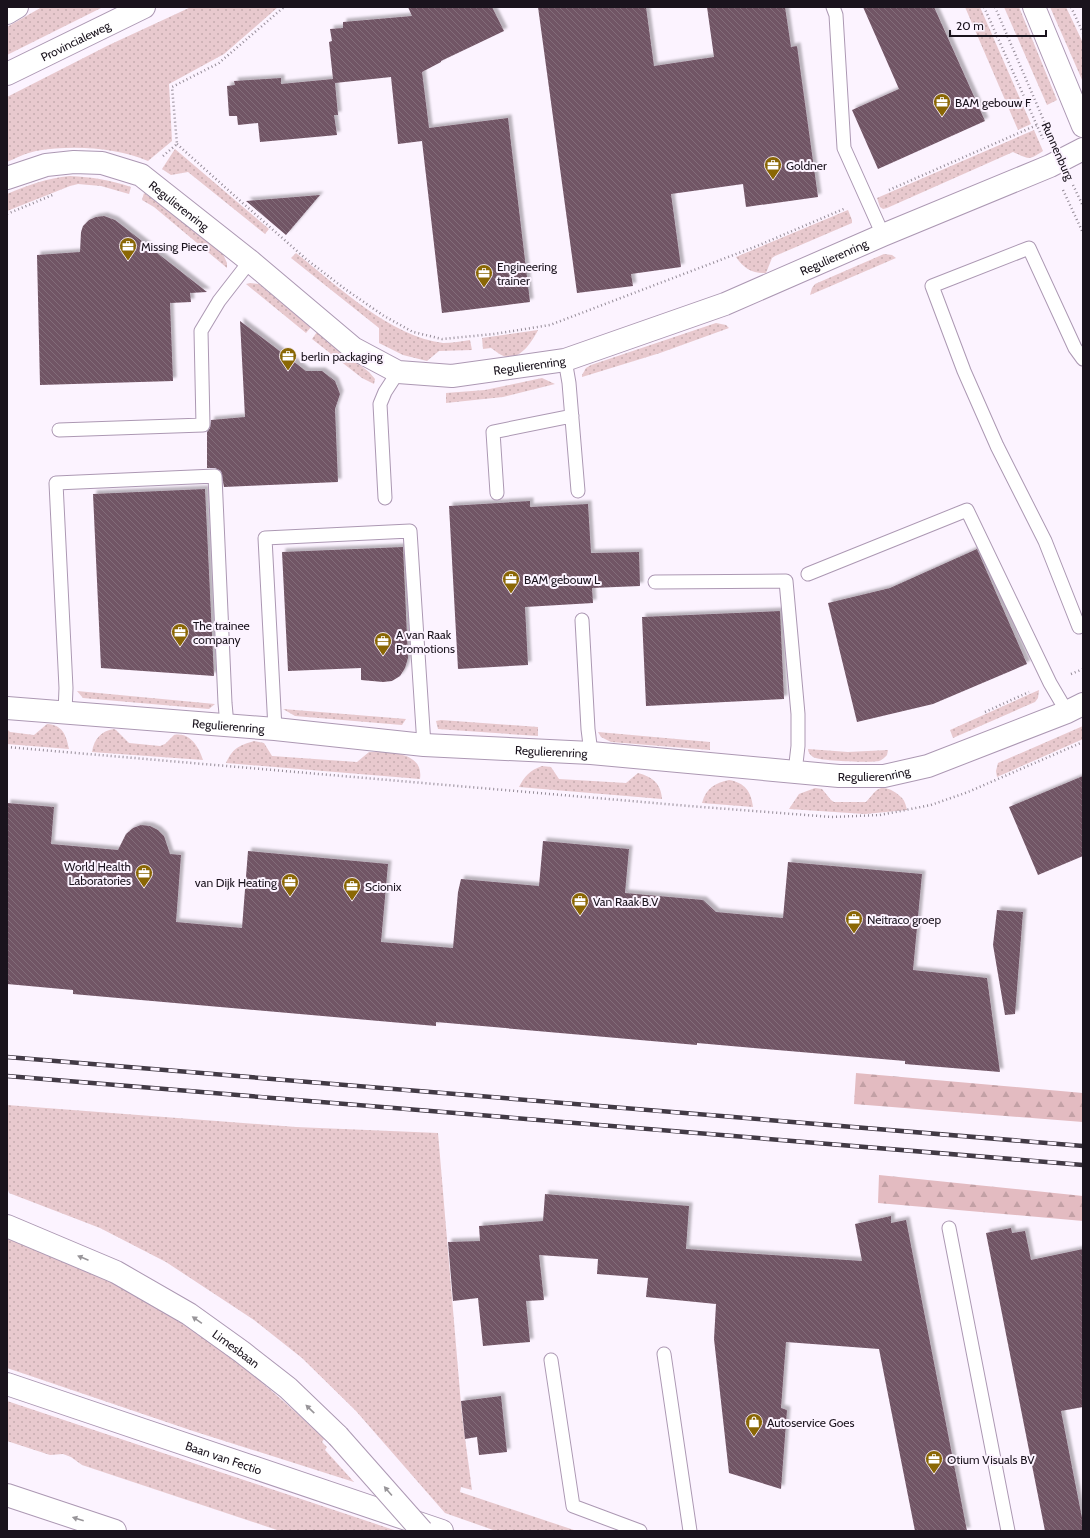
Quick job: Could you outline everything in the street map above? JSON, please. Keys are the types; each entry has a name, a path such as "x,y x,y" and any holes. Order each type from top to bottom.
{"main road":[{"path":"7,13 17,7"},
{"name":"Provincialeweg","path":"7,74 144,7"},
{"path":"1034,7 1083,126"},
{"name":"Regulierenring","path":"7,178 46,165 74,162 102,163 141,175 250,262 353,348 398,372 452,376 564,360 725,304 883,235 1058,162 1083,149"},
{"name":"Regulierenring","path":"7,708 275,728 424,745 591,753 839,776 884,776 928,766 1075,708"},
{"name":"Limesbaan","path":"7,1226 116,1272 189,1314 242,1352 288,1388 338,1436 422,1531"},
{"name":"Baan van Fectio","path":"7,1384 442,1531"},
{"path":"7,1495 115,1531"}],"lane":[{"path":"833,7 836,15 844,148 883,235"},
{"path":"1082,630 1045,541 997,446 967,378 932,286 1029,248 1075,348 1083,358"},
{"path":"59,430 203,425 201,331 219,301 250,262"},
{"path":"564,360 569,383 578,492"},
{"path":"385,498 380,404 385,392 398,372"},
{"path":"497,493 493,432 572,416"},
{"path":"65,712 66,688 56,483 215,476 227,725"},
{"path":"808,574 967,510 1050,683 1075,708"},
{"path":"275,728 265,538 410,531 424,745"},
{"path":"655,582 786,581 798,714 798,746 795,772"},
{"path":"582,620 588,729 591,753"},
{"path":"949,1228 1008,1531"},
{"path":"664,1354 690,1531"},
{"path":"551,1360 573,1506 640,1531"}],"path":[{"path":"284,7 219,64 172,87 177,144 289,244 345,289 384,316 414,332 442,339 494,334 550,325 757,246 1037,125"},
{"path":"984,7 1037,125 1058,162 1064,191 1083,233"},
{"name":"Runnenburg","path":"995,7 1058,162 1083,206"},
{"path":"1071,7 1083,34"},
{"path":"141,175 177,144"},
{"path":"1057,194 1064,191"},
{"path":"7,214 62,192"},
{"path":"979,714 1083,668"},
{"path":"7,747 673,805 832,817 880,815 932,805 968,792 1083,742"}],"shaded area":[{"path":"42,7 103,7 7,55 7,27"},
{"path":"191,7 278,7 224,54 169,84 172,141 148,161 135,156 107,150 93,148 64,148 36,151 7,162 7,97 109,45"},
{"path":"965,7 980,7 1031,124 1018,130"},
{"path":"1004,7 1019,7 1057,100 1047,105"},
{"path":"1050,7 1066,7 1083,43 1083,82"},
{"path":"1034,130 1043,151 1031,158 1013,152 887,208 883,209 880,207 877,198"},
{"path":"175,149 269,229 265,234 188,172 171,175 162,169"},
{"path":"70,176 101,179 131,187 129,194 101,186 78,184 7,211 7,194 38,182"},
{"path":"144,193 223,254 227,263 227,268 154,207 142,200"},
{"path":"848,210 852,223 775,256 772,258 766,273 749,270 736,257"},
{"path":"296,253 346,294 384,320 423,339 443,343 470,340 472,350 439,351 427,361 403,355 379,343 379,328 291,258"},
{"path":"884,254 892,255 896,258 810,295 815,284"},
{"path":"246,284 259,284 311,327 306,333"},
{"path":"716,323 726,325 729,328 660,353 582,377 586,368 591,365"},
{"path":"538,330 526,348 518,355 513,357 499,354 491,348 483,349 482,338"},
{"path":"317,332 369,372 375,379 374,384 362,378 312,339"},
{"path":"542,378 555,384 503,397 446,403 446,393 485,390"},
{"path":"1039,690 1038,698 1035,702 953,738 950,730"},
{"path":"77,691 215,704 209,709 83,698"},
{"path":"283,709 406,719 402,725 295,716"},
{"path":"441,720 538,727 538,736 438,729 436,721"},
{"path":"47,724 57,726 63,732 67,739 69,749 7,744 7,729 10,732 34,735"},
{"path":"1083,726 1083,739 997,777 996,771 998,763"},
{"path":"114,729 129,743 160,746 165,744 174,735 185,736 193,742 199,750 203,760 92,752 94,743 99,736 109,730"},
{"path":"598,732 710,742 710,750 611,742 601,737"},
{"path":"254,741 264,743 272,756 357,762 369,752 395,753 411,758 416,763 420,770 420,779 226,763 231,754 237,748"},
{"path":"808,749 848,752 888,750 887,755 879,761 856,762 834,761 813,757"},
{"path":"542,766 551,767 559,779 626,783 638,773 648,776 658,785 662,799 519,787 528,774"},
{"path":"729,780 739,783 749,792 753,807 702,803 706,794 712,787"},
{"path":"815,788 822,789 834,802 866,802 880,788 887,788 897,793 902,798 905,802 907,810 865,814 789,809 799,794"},
{"path":"7,1105 296,1127 438,1133 462,1416 472,1490 461,1487 460,1492 577,1531 496,1531 445,1513 356,1411 302,1358 254,1320 166,1262 100,1228 9,1193 7,1187"},
{"path":"7,1238 74,1264 116,1285 149,1303 211,1343 269,1389 324,1439 322,1442 327,1447 325,1450 354,1482 193,1431 7,1368"},
{"path":"7,1401 397,1531 280,1531 82,1465 71,1457 63,1454 50,1455 7,1441"}],"green space":[{"path":"856,1073 1083,1093 1083,1122 854,1104"},
{"path":"879,1175 1083,1196 1083,1221 878,1203"}],"building":[{"path":"408,7 492,7 504,31 441,61 422,72 429,128 508,118 530,302 442,313 422,141 398,144 391,77 335,83 338,115 334,115 337,135 260,142 258,123 238,125 237,116 229,116 227,86 235,85 234,81 281,78 281,84 333,79 329,42 332,41 330,29 343,28 343,22 412,16"},
{"path":"538,7 646,7 654,66 714,57 707,7 785,7 791,47 797,46 818,197 746,207 743,184 671,194 681,267 631,274 633,286 577,293"},
{"path":"863,7 934,7 985,121 878,169 852,110 899,89"},
{"path":"320,195 286,235 246,201"},
{"path":"104,216 115,220 207,292 190,293 191,302 170,303 173,381 40,385 37,255 80,252 81,232 83,226 89,220"},
{"path":"240,321 306,371 322,371 335,381 340,394 335,409 338,482 224,487 221,471 215,468 207,468 207,432 210,428 211,420 245,417"},
{"path":"205,489 214,676 101,668 93,494"},
{"path":"530,501 530,507 588,504 591,553 639,552 640,586 592,588 593,603 525,607 528,665 458,669 449,506"},
{"path":"403,547 408,658 405,668 400,676 392,681 383,682 361,680 361,668 288,671 282,552"},
{"path":"977,549 1027,664 933,704 857,722 828,603 890,588"},
{"path":"780,611 784,699 646,706 642,617"},
{"path":"1083,776 1083,856 1038,875 1009,807"},
{"path":"7,803 54,807 51,844 118,850 126,834 133,828 141,825 150,826 158,830 164,836 170,854 181,855 176,922 242,928 248,851 388,864 381,942 453,948 458,892 461,879 539,886 543,841 629,849 625,893 703,900 716,912 783,918 788,862 922,874 913,970 987,978 1000,1072 905,1064 905,1061 697,1043 697,1045 436,1022 436,1026 73,994 73,990 7,984"},
{"path":"997,910 1023,912 1015,1014 1005,1015 993,945"},
{"path":"545,1194 689,1206 686,1249 862,1261 855,1224 891,1216 891,1223 906,1220 967,1531 915,1531 879,1349 786,1342 781,1408 787,1410 781,1489 729,1473 714,1339 716,1304 646,1297 648,1278 597,1274 598,1259 539,1255 544,1300 526,1301 530,1342 483,1346 478,1298 453,1301 448,1242 480,1241 479,1226 543,1221"},
{"path":"1011,1228 1012,1233 1025,1231 1031,1260 1083,1249 1083,1407 1061,1411 1083,1523 1083,1531 1045,1531 986,1233"},
{"path":"501,1396 507,1452 479,1455 477,1437 465,1439 461,1401"}],"railway":[{"path":"7,1057 1083,1146"},
{"path":"7,1076 1083,1165"}],"place":[{"name":"BAM gebouw F","path":"942,117"},
{"name":"Goldner","path":"773,180"},
{"name":"Missing Piece","path":"128,261"},
{"name":"Engineering trainer","path":"484,288"},
{"name":"berlin packaging","path":"288,371"},
{"name":"BAM gebouw L","path":"511,594"},
{"name":"The trainee company","path":"180,647"},
{"name":"A van Raak Promotions","path":"383,656"},
{"name":"World Health Laboratories","path":"144,888"},
{"name":"van Dijk Heating","path":"290,897"},
{"name":"Scionix","path":"352,901"},
{"name":"Van Raak B.V","path":"580,916"},
{"name":"Neitraco groep","path":"854,934"},
{"name":"Autoservice Goes","path":"754,1437"},
{"name":"Otium Visuals BV","path":"934,1474"}]}
